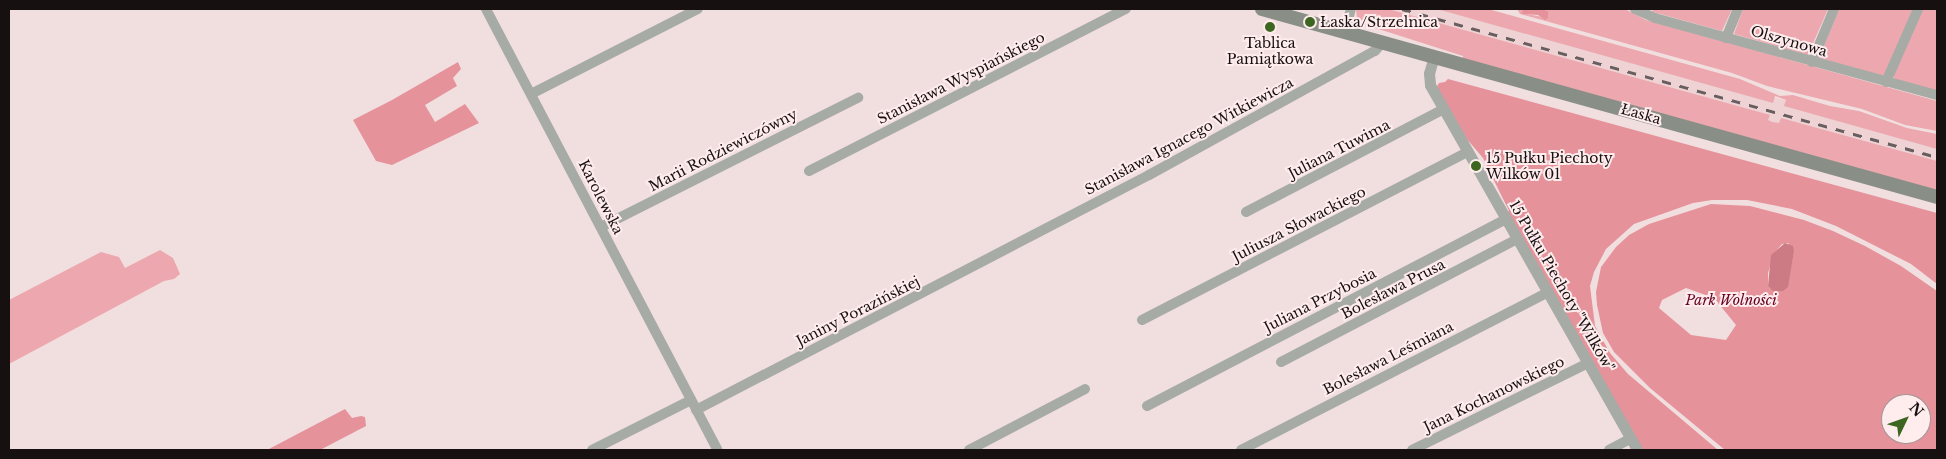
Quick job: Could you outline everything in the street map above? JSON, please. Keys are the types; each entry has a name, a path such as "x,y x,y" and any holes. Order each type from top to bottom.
{"main road":[{"name":"Łaska","path":"1262,9 1937,196"}],"street":[{"name":"Karolewska","path":"486,9 718,450"},
{"path":"531,94 698,9"},
{"name":"Stanisława Wyspiańskiego","path":"809,171 1126,9"},
{"path":"1345,32 1351,9"},
{"name":"Olszynowa","path":"1635,9 1726,38 1937,96"},
{"path":"1726,38 1738,9"},
{"path":"1812,62 1834,9"},
{"path":"1886,82 1918,9"},
{"name":"Stanisława Ignacego Witkiewicza","path":"1032,235 1149,175 1330,76 1375,51 1383,42"},
{"name":"15 Pułku Piechoty \"Wilków\"","path":"1434,56 1428,80 1637,450"},
{"name":"Marii Rodziewiczówny","path":"601,227 858,98"},
{"name":"Juliana Tuwima","path":"1246,212 1444,109"},
{"name":"Juliusza Słowackiego","path":"1142,320 1468,152"},
{"name":"Juliana Przybosia","path":"1147,406 1506,219"},
{"name":"Janiny Porazińskiej","path":"696,410 957,276 1032,235"},
{"name":"Bolesława Prusa","path":"1281,362 1518,239"},
{"name":"Bolesława Leśmiana","path":"1241,450 1548,292"},
{"name":"Jana Kochanowskiego","path":"1412,450 1588,363"},
{"path":"969,450 1084,388"},
{"path":"592,450 691,400"},
{"path":"1609,450 1630,439"}],"shaded area":[{"path":"1356,9 1388,9 1770,115 1768,120 1772,122 1779,123 1781,118 1937,161 1937,191 1463,59 1463,56 1366,25 1359,18 1357,19"},
{"path":"1372,9 1458,9 1937,143 1937,173"},
{"path":"1437,9 1488,9 1740,79 1780,96 1793,95 1830,106 1859,111 1907,128 1937,134 1937,149 1784,106 1786,100 1775,96 1773,103"},
{"path":"1517,9 1523,9 1521,13 1548,18 1548,11 1542,9 1625,9 1646,20 1937,101 1937,131 1905,125 1862,109 1767,86 1732,73 1520,14"},
{"path":"1652,9 1732,9 1722,31 1653,12"},
{"path":"1743,9 1828,9 1808,55 1734,34"},
{"path":"1839,9 1913,9 1884,76 1819,58"},
{"path":"1921,9 1937,9 1937,91 1895,79 1893,76"},
{"path":"1785,243 1793,246 1794,252 1788,287 1783,291 1773,291 1768,286 1771,255"},
{"path":"160,250 173,258 180,274 174,279 164,281 9,364 9,300 101,252 119,257 125,268"}],"green space":[{"path":"1523,9 1542,9 1548,11 1548,18 1545,20 1538,15 1523,14 1521,13"},
{"path":"458,62 461,69 453,78 457,86 425,105 435,122 465,104 479,123 392,165 376,161 353,120"},
{"path":"1448,79 1937,213 1937,284 1911,264 1836,226 1792,209 1747,200 1712,200 1693,203 1634,224 1606,249 1594,272 1590,286 1595,326 1610,353 1628,374 1718,450 1642,450 1507,212 1509,211 1483,158 1465,138 1436,88 1439,83 1445,82"},
{"name":"Park Wolności","path":"1711,204 1750,206 1804,220 1833,231 1901,266 1937,291 1937,450 1725,450 1650,388 1614,352 1603,333 1596,292 1601,267 1616,247 1629,235 1649,224","holes":["1788,243 1794,252 1788,282 1780,290 1774,291 1768,286 1768,273 1774,253 1782,244","1686,288 1714,298 1736,325 1726,340 1691,335 1659,308 1662,300"]},
{"path":"345,409 352,418 365,417 366,426 320,450 267,450"}],"railway":[{"path":"1402,9 1937,157"}],"place":[{"name":"Łaska/Strzelnica","path":"1310,22"},
{"name":"Tablica Pamiątkowa","path":"1270,27"},
{"name":"15 Pułku Piechoty Wilków 01","path":"1476,166"}]}
